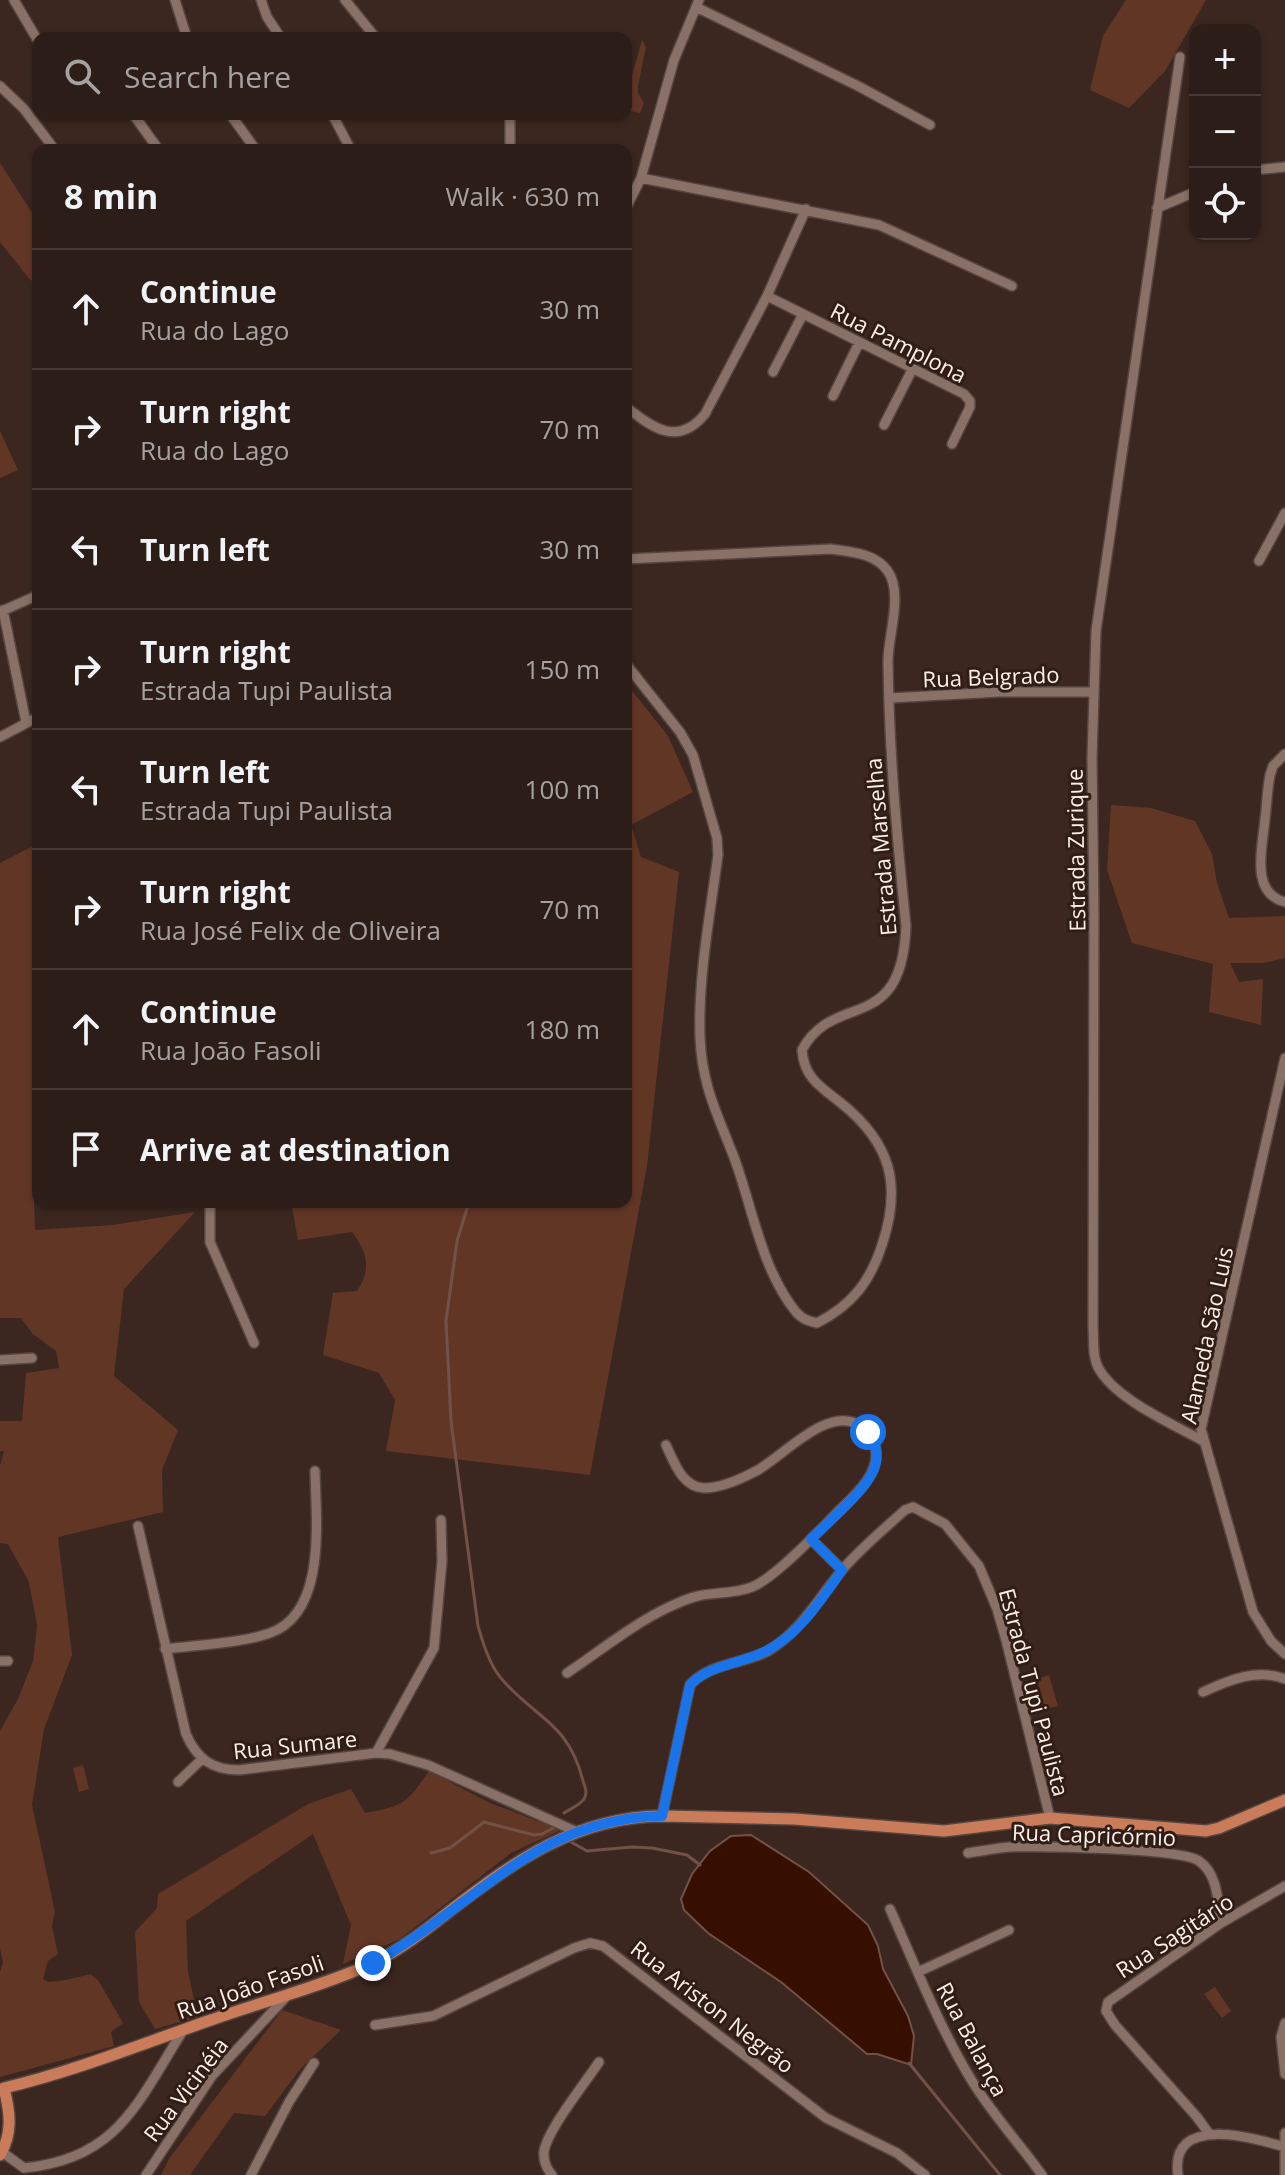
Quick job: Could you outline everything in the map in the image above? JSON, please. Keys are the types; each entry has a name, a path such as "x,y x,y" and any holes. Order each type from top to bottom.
{"main road":[{"name":"Rua João Fasoli","path":"2,2089 63,2073 347,1974 396,1950 502,1871 575,1831 612,1822 662,1816 794,1819 944,1831 1050,1818 1206,1831 1285,1800"},
{"path":"1,2153 10,2125 2,2089"}],"street":[{"path":"14,0 33,32"},
{"path":"175,0 185,32"},
{"path":"261,0 277,32"},
{"path":"345,0 371,32"},
{"path":"632,196 641,178 674,60 698,4 930,125"},
{"name":"Estrada Zurique","path":"1180,57 1096,631 1093,692 1093,1326 1095,1358 1103,1375 1134,1402 1203,1441"},
{"path":"0,86 32,120"},
{"path":"32,120 50,144"},
{"path":"137,120 155,144"},
{"path":"234,120 252,144"},
{"path":"335,120 348,144"},
{"path":"510,120 510,144"},
{"path":"1261,169 1285,167"},
{"path":"641,178 879,225 1012,286"},
{"path":"1157,208 1189,195"},
{"path":"632,411 661,429 684,432 694,428 705,414 767,296 806,209"},
{"name":"Rua Pamplona","path":"767,296 968,397 970,407 952,444"},
{"path":"773,372 803,314"},
{"path":"833,396 859,343"},
{"path":"884,425 912,370"},
{"path":"1259,561 1285,513"},
{"name":"Estrada Marselha","path":"632,559 831,549 871,557 887,570 893,589 888,662 889,729 906,926 905,952 900,972 880,999 822,1028 802,1050 808,1075 816,1085 853,1113 885,1154 892,1179 892,1212 870,1277 849,1303 817,1323 798,1315 772,1272 705,1082 700,1038 701,999 718,855 717,838 693,755 680,732 632,672"},
{"path":"26,722 2,611 32,598"},
{"name":"Rua Belgrado","path":"890,698 999,692 1093,692"},
{"path":"0,737 32,720"},
{"path":"1285,754 1270,775 1260,862 1267,888 1273,897 1285,902"},
{"name":"Alameda São Luis","path":"1285,1058 1280,1105 1201,1421 1203,1441 1214,1467 1253,1612 1271,1641 1285,1654"},
{"path":"210,1208 210,1242 254,1343"},
{"path":"0,1360 32,1358"},
{"path":"567,1673 664,1609 698,1596 751,1588 764,1580 811,1539 873,1472 876,1462 875,1444 868,1432 858,1424 844,1420 819,1427 756,1471 718,1486 701,1488 680,1474 666,1445"},
{"path":"165,1649 256,1637 283,1627 294,1616 308,1596 312,1578 315,1471"},
{"name":"Estrada Tupi Paulista","path":"662,1816 690,1685 699,1676 766,1652 781,1642 801,1625 842,1570 905,1510 913,1507 945,1524 979,1566 997,1609 1050,1818"},
{"path":"376,1753 434,1648 441,1577 441,1520"},
{"name":"Rua Sumare","path":"138,1526 186,1734 192,1749 202,1759 222,1770 239,1770 376,1753 390,1754 428,1765 575,1831"},
{"path":"811,1539 842,1570"},
{"path":"1203,1692 1258,1674 1272,1674 1285,1679"},
{"path":"178,1782 202,1759"},
{"name":"Rua Capricórnio","path":"968,1853 1025,1847 1189,1856 1202,1863 1214,1882 1221,1923"},
{"name":"Rua Sagitário","path":"1210,2135 1115,2025 1106,2007 1112,1997 1221,1923 1285,1886"},
{"name":"Rua Balança","path":"890,1909 972,2082 993,2115 1042,2175"},
{"path":"918,1972 1009,1930"},
{"name":"Rua Ariston Negrão","path":"375,2025 433,2016 574,1948 590,1943 603,1946 826,2118 887,2147 925,2175"},
{"name":"Rua Vicinéia","path":"146,2175 212,2076 291,1993"},
{"path":"1285,2023 1281,2037 1285,2074"},
{"path":"1,2153 24,2172 72,2159 107,2139 139,2099 184,2029"},
{"path":"552,2175 544,2161 544,2148 599,2062"},
{"path":"251,2175 289,2102 314,2063"},
{"path":"1285,2133 1285,2175"},
{"path":"1178,2175 1178,2158 1182,2149 1197,2137 1233,2135 1284,2147"}],"shaded area":[{"path":"1126,0 1206,0 1192,24 1189,24 1189,29 1165,71 1129,108 1090,90 1103,36"},
{"path":"642,40 646,47 638,86 644,103 640,113 632,111 632,76"},
{"path":"0,163 32,213 31,281 0,242"},
{"path":"0,431 18,470 0,478"},
{"path":"632,691 668,736 693,792 632,824"},
{"path":"1111,805 1151,808 1195,821 1212,854 1217,883 1229,918 1285,916 1285,958 1263,963 1230,963 1239,982 1263,979 1261,1025 1209,1012 1213,964 1132,943 1107,870"},
{"path":"632,828 641,857 679,872 647,1166 590,1475 386,1451 395,1400 379,1373 323,1355 333,1293 357,1291 365,1275 364,1254 352,1232 298,1240 292,1208 632,1208"},
{"path":"32,847 32,1208 35,1230 113,1225 195,1212 124,1289 114,1376 178,1430 162,1470 163,1512 58,1537 72,1655 44,1729 32,1805 55,1912 52,1926 58,1954 48,1961 43,1979 53,1982 90,1974 98,1980 123,2023 111,2032 114,2046 0,2077 0,1972 3,1962 0,1949 0,1731 18,1699 33,1661 37,1625 29,1582 8,1544 0,1543 0,1466 4,1451 0,1451 0,1421 22,1421 26,1373 59,1368 56,1351 33,1334 21,1318 0,1318 0,863"},
{"path":"1049,1675 1058,1706 1045,1709 1036,1679"},
{"path":"83,1765 89,1789 79,1792 73,1768"},
{"path":"429,1771 490,1803 561,1830 511,1853 400,1939 343,1964 351,1925 313,1834 186,1921 188,1972 198,2017 155,2029 139,2002 135,1932 157,1908 158,1894 308,1804 351,1789 365,1813 388,1808 409,1797"},
{"path":"751,1835 809,1872 868,1925 878,1946 883,1969 908,2016 914,2036 911,2065 877,2054 867,2054 781,1982 708,1933 684,1910 681,1899 692,1874 710,1851 731,1836"},
{"path":"1215,1987 1231,2011 1222,2018 1204,1994"},
{"path":"282,2010 341,2030 302,2067 265,2116 234,2113 190,2175 161,2175 169,2159"}],"waterway":[{"path":"467,1208 457,1241 446,1321 451,1421 478,1626 484,1646 500,1677 549,1722 569,1745 577,1761 586,1794 580,1803 564,1813"},
{"path":"431,1853 450,1848 484,1822 534,1835 553,1828"},
{"path":"571,1842 587,1851 652,1848 687,1855 700,1865"},
{"path":"909,2063 1000,2175"}],"route":[{"path":"373,1963 417,1936 502,1871 575,1831 594,1825 662,1816 690,1685 699,1676 766,1652 781,1642 801,1625 842,1570 811,1539 873,1472 875,1444 868,1432"}]}
